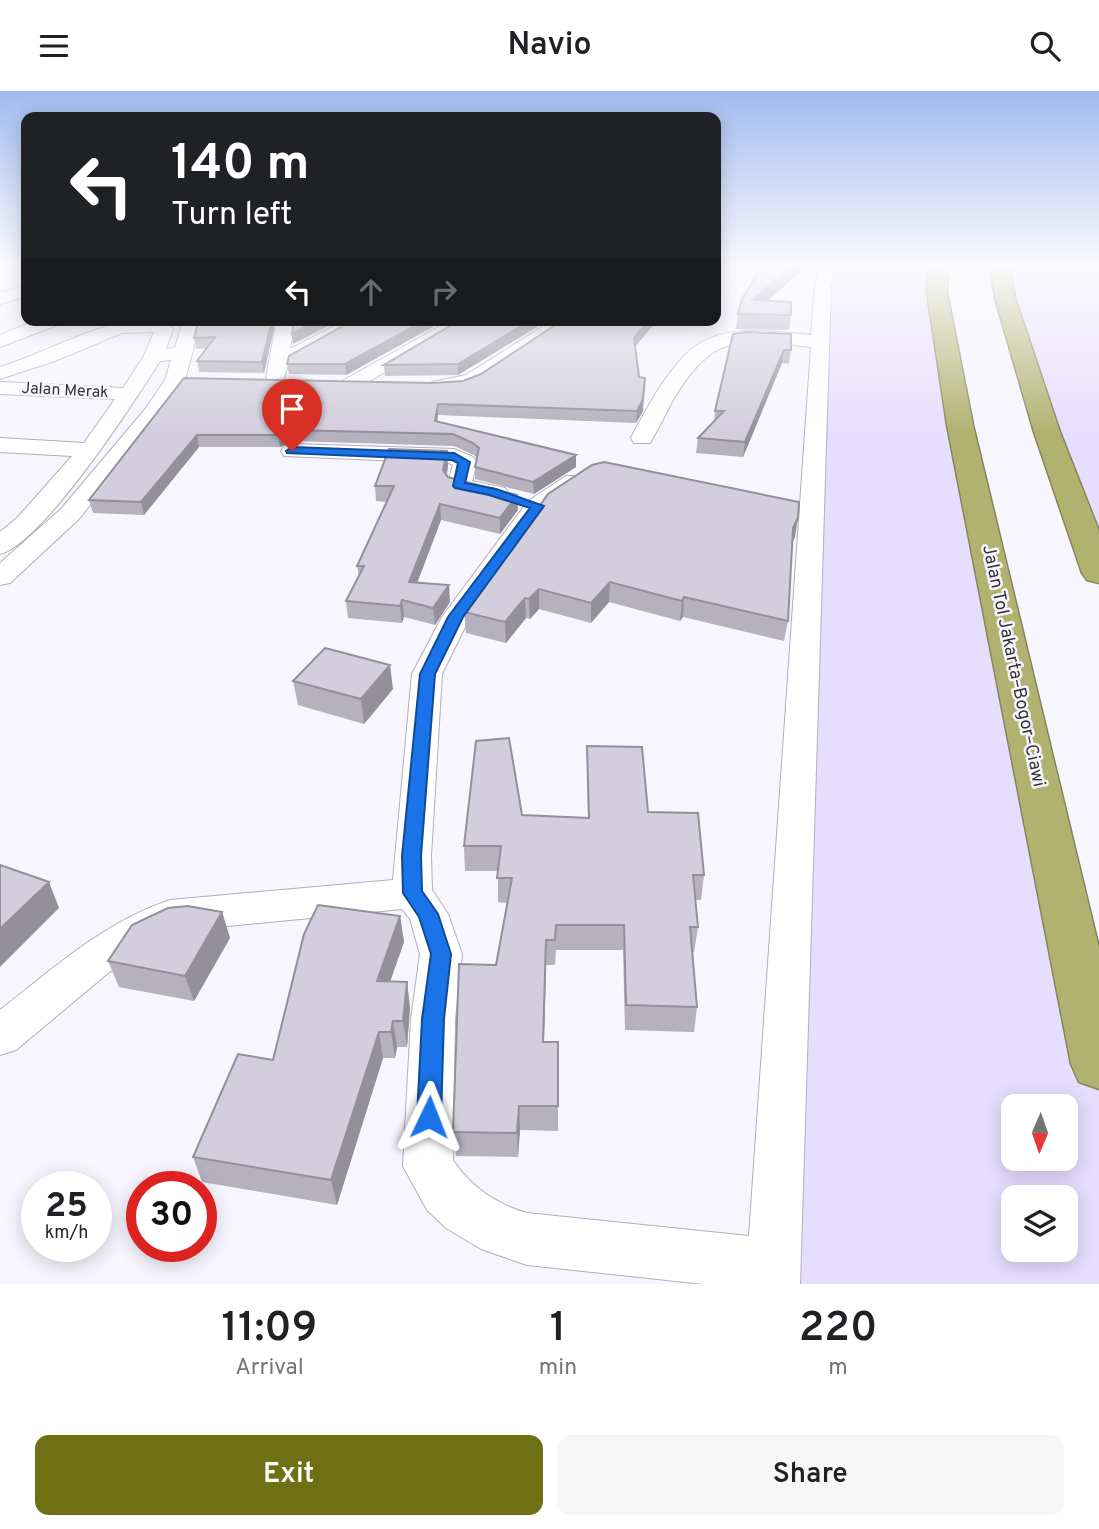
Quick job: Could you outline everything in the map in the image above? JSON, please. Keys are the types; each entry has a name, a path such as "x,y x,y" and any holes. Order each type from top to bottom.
{"highway":[{"name":"Jalan Tol Jakarta–Bogor–Ciawi","path":"942,322 960,425 1099,1064"},
{"path":"1012,322 1047,432 1099,573"}],"street":[{"path":"611,468 598,469 582,476 537,506 456,617 427,674 412,856 412,893 428,914 441,954 433,1019 428,1166 445,1192 464,1210 499,1231 527,1239 774,1274 822,322"},
{"path":"0,341 39,326"},
{"path":"0,373 47,358 107,331 134,326"},
{"path":"0,546 27,522 90,450 130,394 153,356 164,329 145,326"},
{"path":"0,577 70,514 154,412 175,380 191,326"},
{"path":"282,376 286,326"},
{"path":"251,382 282,376 352,326"},
{"path":"351,384 453,326"},
{"path":"419,386 463,384 562,326"},
{"path":"642,438 657,408 706,347 755,337 821,342"},
{"path":"153,356 184,353"},
{"path":"23,388 47,358"},
{"path":"175,380 200,381"},
{"path":"327,383 392,385"},
{"name":"Jalan Merak","path":"0,388 130,394"},
{"path":"0,445 90,450"},
{"path":"292,451 454,456 465,462 459,486 491,491 537,506"},
{"path":"0,520 27,522"},
{"path":"0,1036 118,941 170,916 412,893"}],"shaded area":[{"path":"826,322 949,322 1099,1064 1099,1284 773,1284"},
{"path":"1018,322 1099,322 1099,573"}],"building":[{"path":"197,326 271,326 262,362 197,361 215,337 194,338"},
{"path":"293,326 307,326 292,334"},
{"path":"343,326 415,326 345,364 287,364 289,356"},
{"path":"450,326 521,326 458,364 384,365"},
{"path":"554,326 645,326 634,338 639,377 645,378 643,399 637,411 438,404 435,421 576,455 533,482 475,467 479,448 453,434 290,430 278,435 197,435 141,502 89,500 184,378 432,383 463,381 481,374"},
{"path":"733,334 791,334 791,350 784,350 745,442 698,438 724,411 715,411"},
{"path":"389,449 447,451 443,470 448,477 517,495 500,518 440,504 409,582 449,585 433,608 402,600 400,606 346,601 364,566 357,566 394,486 375,486"},
{"path":"604,462 799,502 798,518 793,528 788,621 684,597 682,601 610,582 591,603 539,589 529,599 525,598 505,622 464,612 548,494 592,465"},
{"path":"325,648 390,665 361,699 293,681"},
{"path":"509,738 522,815 589,818 587,746 642,747 648,812 698,813 704,875 693,875 698,927 690,927 697,1007 626,1005 624,925 556,925 555,940 546,940 543,1042 558,1042 558,1106 519,1106 517,1133 453,1132 459,964 496,965 512,878 497,878 501,846 464,846 476,741"},
{"path":"0,865 49,882 0,929"},
{"path":"318,905 400,916 377,981 407,982 403,1021 393,1021 391,1032 379,1032 331,1180 193,1157 238,1054 273,1060 304,934"},
{"path":"188,906 222,912 185,976 108,961 132,925 168,908"}],"route":[{"path":"292,451 454,456 465,462 459,486 491,491 537,506 456,617 427,674 412,856 412,893 428,914 441,954 433,1019 429,1117"}]}
